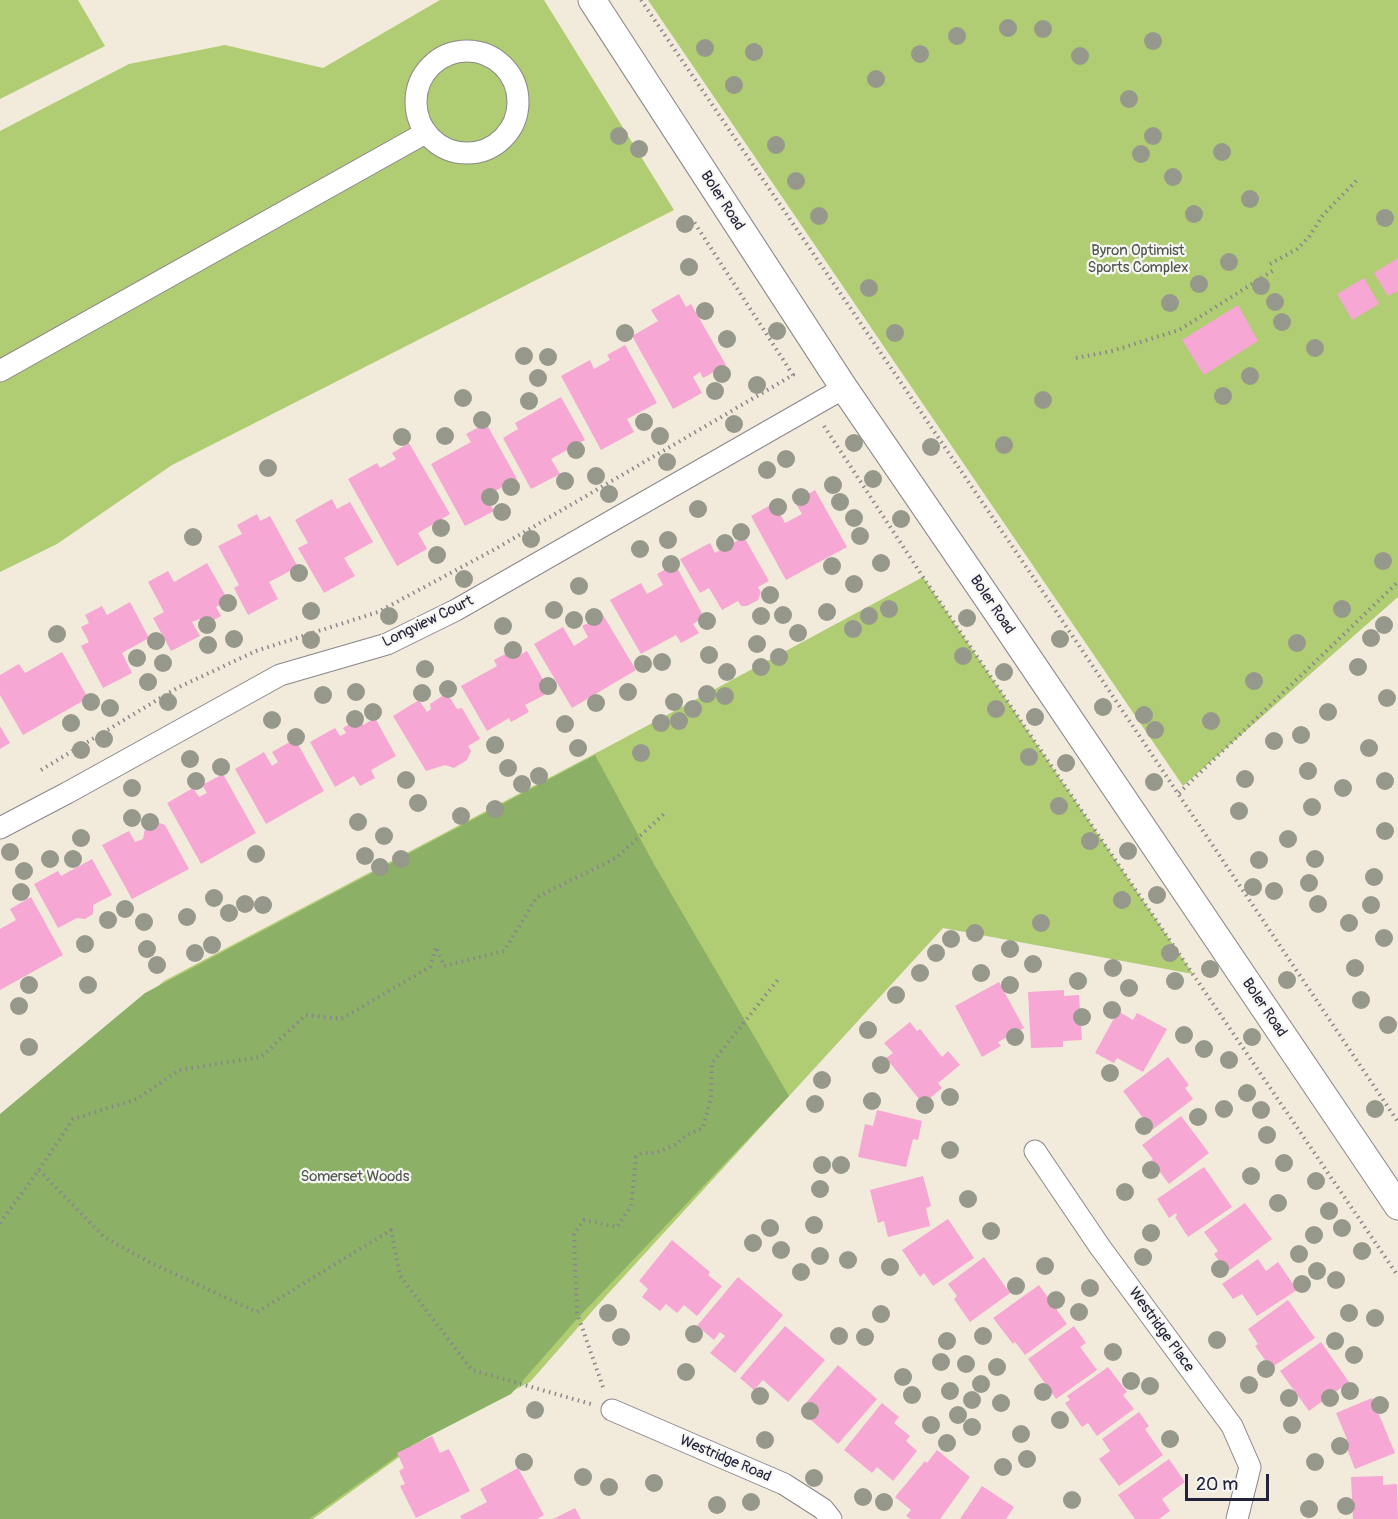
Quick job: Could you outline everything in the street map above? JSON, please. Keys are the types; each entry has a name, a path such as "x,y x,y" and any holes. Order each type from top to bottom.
{"street":[{"name":"Boler Road","path":"592,0 844,388 1398,1206"},
{"path":"461,51 479,52 495,59 507,70 515,85 518,101 516,117 509,131 498,144 483,151 467,154 451,152 436,144 425,133 417,117 415,99 419,81 429,67 443,56 461,51"},
{"path":"0,371 425,133"},
{"name":"Longview Court","path":"0,828 280,675 387,644 456,610 844,388"},
{"name":"Westridge Place","path":"1035,1151 1100,1247 1232,1426 1250,1467 1237,1519"},
{"name":"Westridge Road","path":"612,1410 784,1484 823,1509 831,1519"}],"path":[{"path":"641,0 1034,577 1398,1122"},
{"path":"1270,264 1297,249 1309,237 1323,215 1357,180"},
{"path":"41,770 177,688 256,651 378,612 496,548 793,375 694,222"},
{"path":"1076,358 1112,351 1179,330 1274,270"},
{"path":"824,425 930,587 1398,1276"},
{"path":"1179,794 1398,582"},
{"path":"0,1224 73,1119 137,1100 179,1070 261,1057 306,1015 342,1019 430,967 436,947 444,966 504,951 537,897 616,858 665,813"},
{"path":"612,1410 577,1313 574,1234 584,1220 617,1227 631,1206 636,1157 642,1153 655,1153 677,1144 685,1136 703,1128 711,1098 712,1063 780,977"},
{"path":"39,1170 104,1237 151,1263 257,1312 391,1230 400,1276 472,1370 612,1410"}],"green space":[{"path":"0,0 78,0 105,46 0,99"},
{"path":"440,0 544,0 674,210 172,465 57,544 0,572 0,131 129,64 225,45 323,68"},
{"name":"Byron Optimist Sports Complex","path":"648,0 1398,0 1398,597 1183,786"},
{"name":"Somerset Woods","path":"923,577 1193,974 943,928 530,1382 434,1432 313,1519 0,1519 0,1118 164,981 615,743"},
{"name":"Somerset Woods","path":"595,755 655,866 789,1096 576,1320 511,1394 414,1444 309,1519 0,1519 0,1114 145,993"}],"building":[{"path":"1398,258 1398,291 1388,296 1374,273"},
{"path":"1364,278 1379,304 1352,320 1337,294"},
{"path":"679,294 686,307 691,304 726,365 703,378 700,372 693,377 702,393 673,409 632,336 658,321 651,310"},
{"path":"1238,305 1258,341 1204,375 1182,340"},
{"path":"625,345 657,403 627,419 634,432 601,450 561,376 590,360 594,369 610,360 607,355"},
{"path":"561,397 585,440 551,459 560,474 531,489 503,438 518,429 515,423"},
{"path":"486,423 517,479 486,496 494,511 465,526 431,464 471,442 466,434"},
{"path":"409,443 450,514 418,533 427,549 397,566 348,479 377,463 380,468 396,459 392,453"},
{"path":"815,490 847,547 786,580 751,516 774,503 785,523 802,514 795,502"},
{"path":"332,499 337,509 350,502 373,542 344,558 355,576 324,593 298,548 308,543 295,520"},
{"path":"257,514 260,521 270,516 298,567 269,582 278,599 248,615 234,588 239,585 218,546 242,534 237,525"},
{"path":"744,537 769,581 758,587 761,592 758,600 747,606 741,606 738,601 722,610 709,588 700,593 680,559 710,543 715,553"},
{"path":"207,563 228,600 216,607 221,616 203,626 200,619 192,622 200,636 171,651 153,618 164,612 148,582 168,571 174,582"},
{"path":"675,564 704,617 693,624 699,633 681,643 676,635 641,654 610,600 641,583 647,594 663,585 657,574"},
{"path":"130,602 149,638 122,653 132,673 103,688 81,646 89,642 81,627 89,623 85,615 102,606 107,615"},
{"path":"603,615 636,670 572,708 534,644 563,627 574,646 588,637 582,626"},
{"path":"527,651 550,692 525,705 529,712 511,722 509,718 487,731 461,686 497,666 494,660 509,652 512,659"},
{"path":"62,652 88,698 23,735 0,695 0,675 19,664 25,673"},
{"path":"447,693 457,709 462,708 480,739 468,746 471,751 467,760 454,768 445,765 426,771 393,716 419,700 427,712 431,709 430,704"},
{"path":"360,718 363,725 375,718 396,756 371,770 375,778 360,786 354,776 335,787 310,742 335,728 340,736 346,733 343,728"},
{"path":"0,726 10,743 0,749"},
{"path":"295,739 324,791 266,824 235,769 264,752 272,766 278,762 272,752"},
{"path":"223,774 256,833 201,864 167,803 193,788 199,797 207,793 202,785"},
{"path":"157,822 165,825 189,869 132,899 102,845 129,831 135,842 143,839 145,829"},
{"path":"92,859 112,895 93,905 93,914 85,919 77,918 58,928 34,884 58,871 61,876"},
{"path":"31,897 63,955 0,990 0,929 16,920 10,909"},
{"path":"999,982 1024,1028 998,1042 1001,1046 982,1057 955,1006"},
{"path":"1064,990 1064,996 1079,995 1082,1040 1063,1041 1063,1047 1031,1048 1028,992"},
{"path":"1118,1011 1133,1020 1137,1013 1167,1029 1143,1072 1117,1058 1114,1063 1095,1053"},
{"path":"910,1022 917,1031 920,1029 942,1057 948,1051 960,1065 938,1083 942,1088 923,1104 886,1058 893,1053 884,1043"},
{"path":"1168,1057 1189,1085 1185,1088 1193,1099 1152,1130 1123,1091"},
{"path":"877,1110 922,1121 918,1140 913,1139 906,1167 858,1157 865,1124 873,1126"},
{"path":"1181,1116 1209,1153 1169,1184 1142,1145"},
{"path":"1204,1167 1232,1207 1188,1237 1175,1217 1176,1213 1169,1218 1157,1199"},
{"path":"923,1176 931,1206 926,1208 930,1226 888,1237 884,1221 878,1223 870,1190"},
{"path":"1245,1203 1272,1239 1227,1272 1214,1254 1218,1251 1204,1232"},
{"path":"948,1219 974,1258 933,1286 924,1273 920,1277 902,1250"},
{"path":"672,1240 710,1272 708,1275 722,1286 697,1316 684,1305 677,1313 666,1304 660,1311 642,1297 648,1289 639,1281"},
{"path":"984,1257 1010,1293 970,1322 954,1299 957,1296 948,1284"},
{"path":"1258,1259 1266,1271 1278,1262 1297,1290 1257,1316 1242,1294 1233,1299 1222,1284"},
{"path":"738,1277 783,1315 735,1373 710,1353 725,1336 720,1332 714,1340 697,1326"},
{"path":"1039,1285 1067,1324 1025,1355 1015,1342 1013,1344 993,1318"},
{"path":"1288,1300 1315,1338 1271,1368 1255,1346 1258,1344 1248,1329"},
{"path":"785,1326 825,1360 788,1402 763,1380 754,1390 740,1378"},
{"path":"1074,1326 1086,1343 1080,1347 1097,1370 1056,1399 1028,1359"},
{"path":"1321,1342 1349,1382 1309,1411 1280,1371"},
{"path":"838,1365 877,1399 838,1444 811,1420 816,1413 805,1404"},
{"path":"1108,1367 1127,1392 1123,1395 1134,1409 1097,1436 1088,1423 1082,1427 1065,1403 1070,1400 1067,1396"},
{"path":"1372,1398 1395,1453 1355,1469 1344,1441 1347,1439 1336,1413"},
{"path":"882,1403 899,1417 894,1423 910,1436 906,1441 917,1451 893,1481 877,1467 872,1473 844,1450"},
{"path":"1139,1412 1149,1426 1145,1429 1163,1455 1119,1486 1099,1459 1110,1451 1102,1439"},
{"path":"432,1436 440,1453 449,1449 470,1491 416,1518 400,1486 405,1484 399,1471 404,1468 397,1453"},
{"path":"937,1450 970,1477 940,1519 911,1519 906,1516 911,1510 895,1497"},
{"path":"1169,1459 1185,1482 1162,1499 1170,1511 1159,1519 1135,1519 1118,1495"},
{"path":"518,1468 544,1515 537,1519 462,1519 460,1516 487,1502 480,1489"},
{"path":"1383,1476 1383,1485 1397,1484 1398,1519 1353,1519 1351,1477"},
{"path":"982,1486 1014,1507 1006,1519 960,1519"},
{"path":"575,1508 581,1519 553,1519"}]}
